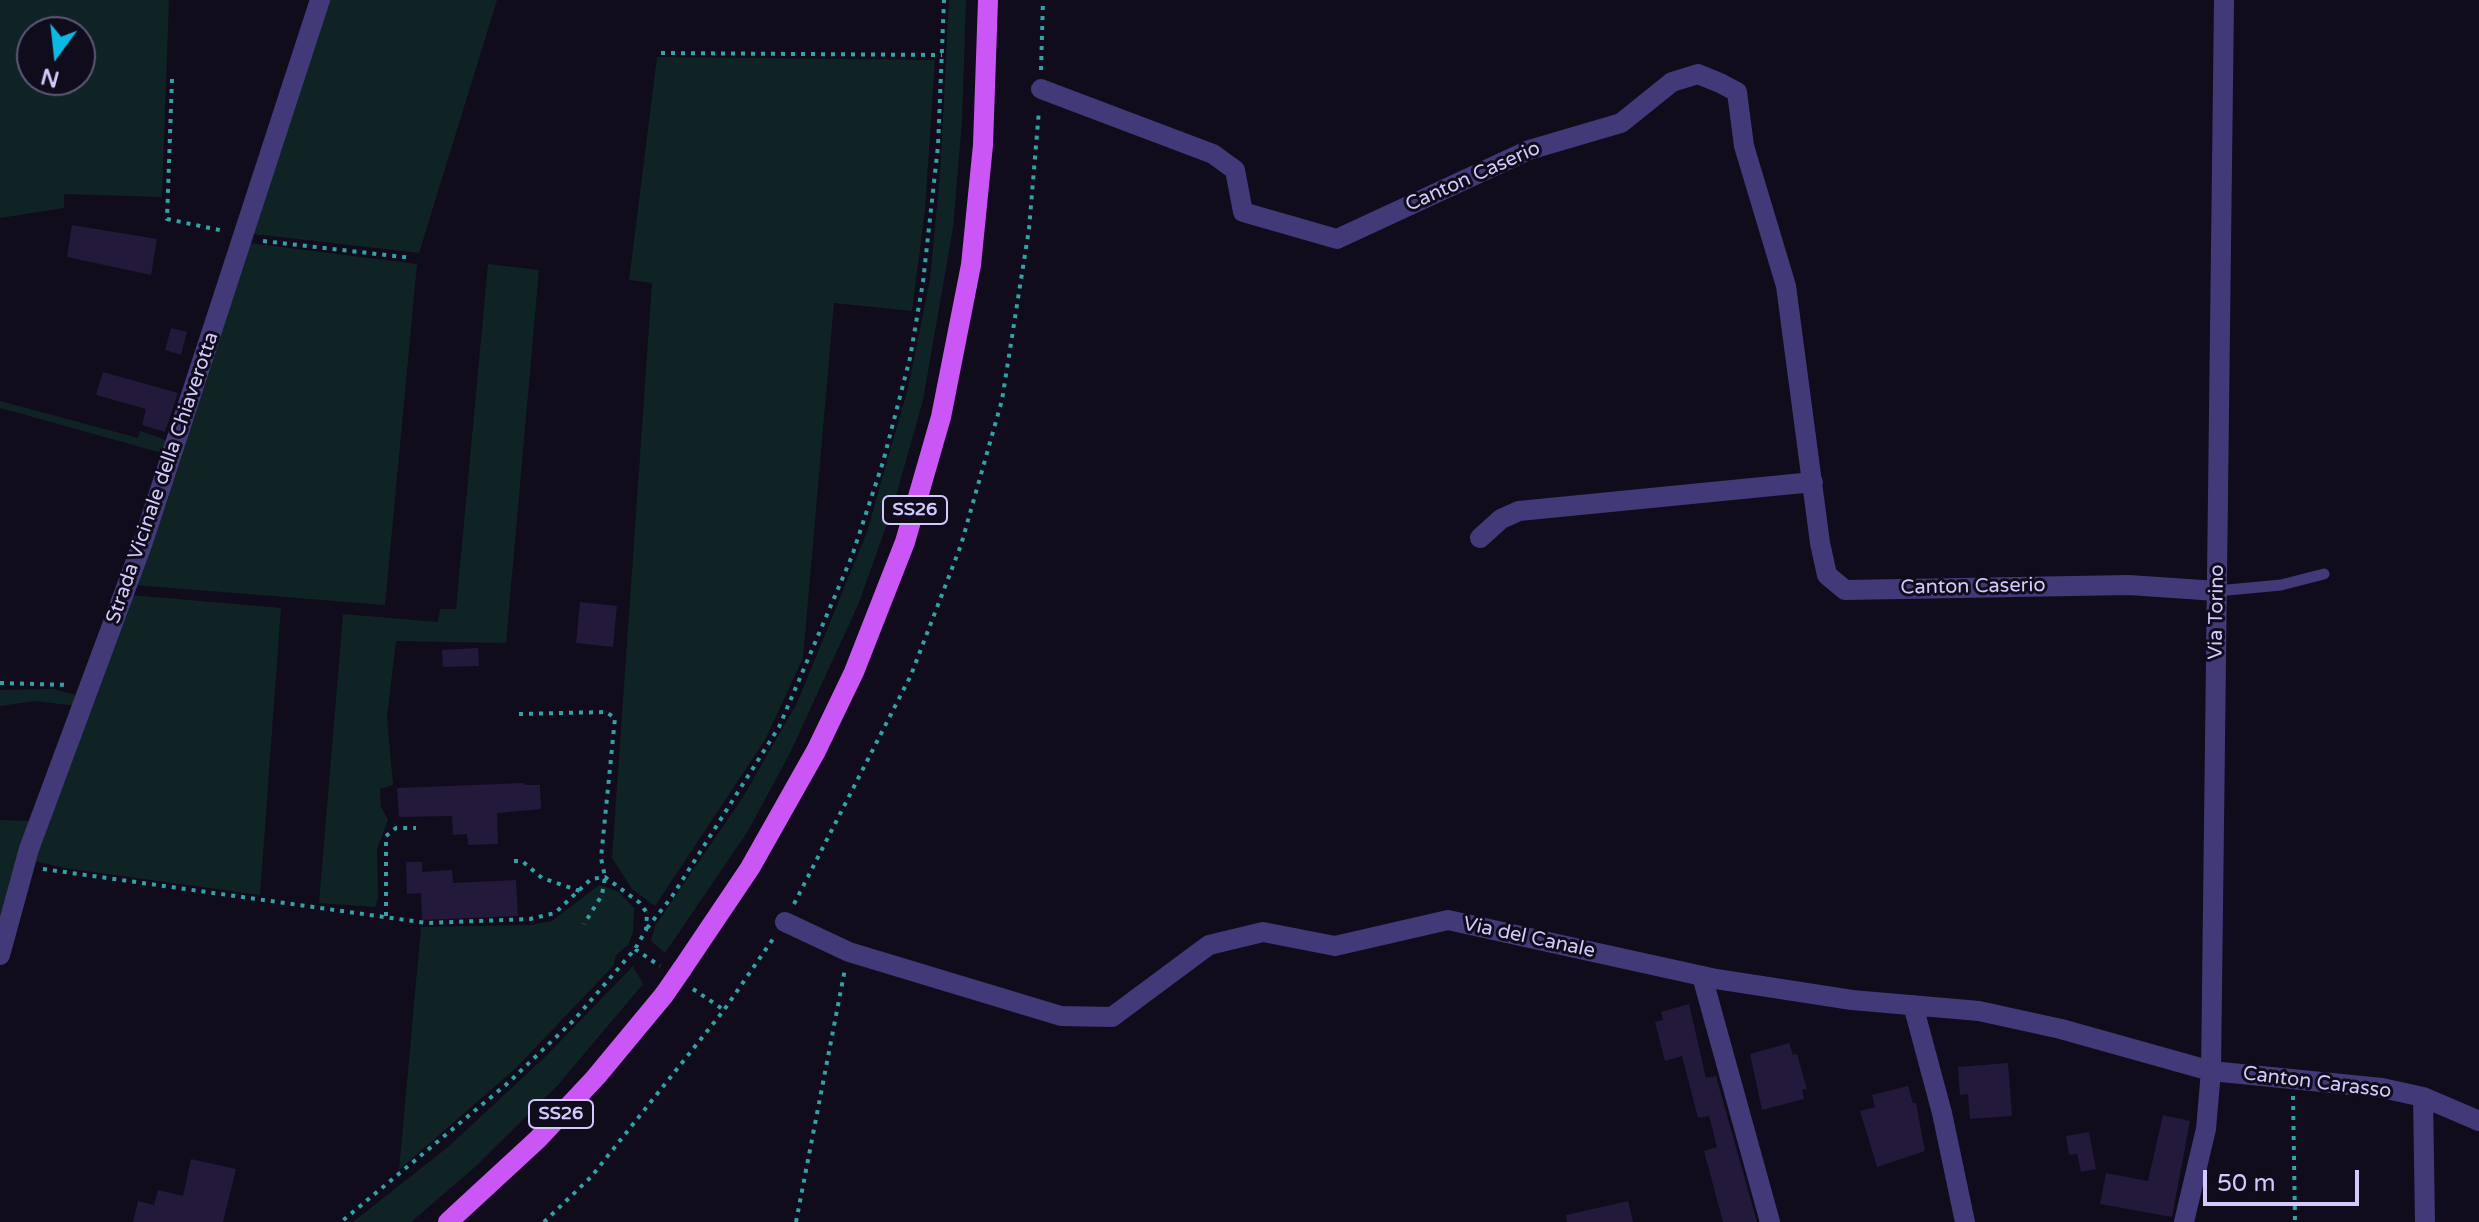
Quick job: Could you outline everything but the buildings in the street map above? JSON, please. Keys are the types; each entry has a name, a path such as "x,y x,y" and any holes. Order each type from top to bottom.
{"main road":[{"name":"SS26","path":"448,1222 538,1139 596,1077 664,995 750,868 816,751 859,660 905,542 941,417 971,265 983,145 988,0"}],"street":[{"name":"Strada Vicinale della Chiaverotta","path":"0,955 24,866 87,687 143,542 246,236 320,0"},
{"path":"2224,0 2232,0"},
{"name":"Via Torino","path":"2184,1222 2206,1129 2211,1071 2224,0"},
{"name":"Canton Caserio","path":"1041,89 1213,154 1235,170 1243,212 1337,239 1529,150 1621,123 1672,82 1698,74 1720,83 1737,92 1744,146 1786,286 1827,575 1845,590 2129,585 2217,591"},
{"path":"1480,538 1501,519 1519,511 1813,482"},
{"name":"Via del Canale","path":"785,922 849,952 1061,1016 1112,1017 1209,945 1263,932 1335,946 1448,920 1702,976 1852,1000 1979,1011 2061,1029 2211,1071"},
{"path":"1702,976 1770,1222"},
{"path":"1913,1005 1942,1113 1965,1222"},
{"name":"Canton Carasso","path":"2211,1071 2382,1088 2423,1097 2479,1121"},
{"path":"2423,1097 2425,1222"}],"lane":[{"path":"2217,591 2281,585 2324,574"}],"path":[{"path":"341,1222 530,1062 584,1008 635,949 671,898 779,727 852,556 883,462 910,358 930,229 944,0"},
{"path":"544,1222 591,1177 724,1010 785,922 843,802 911,675 961,545 1002,400 1029,229 1041,89 1043,0"},
{"path":"661,53 942,55"},
{"path":"172,79 167,219 246,236 412,258"},
{"path":"0,683 23,681 87,687"},
{"path":"519,714 606,712 615,718 601,858 605,877 602,895 584,924"},
{"path":"386,918 386,836 396,828 416,828"},
{"path":"514,861 522,861 542,878 580,891"},
{"path":"24,866 427,923 530,919 555,913 591,879 605,877 640,903 647,913 646,930"},
{"path":"796,1222 849,952"},
{"path":"2293,1079 2295,1222"}],"green space":[{"path":"0,0 169,0 162,197 64,194 64,208 0,218"},
{"path":"328,0 497,0 419,253 254,234"},
{"path":"949,0 966,0 962,121 953,228 923,400 892,510 858,605 790,753 748,831 665,953 651,941 655,926 743,797 797,703 867,532 908,388 930,279 940,174"},
{"path":"657,57 935,60 925,210 912,311 834,303 803,658 765,740 655,906 632,889 612,858 652,283 629,280"},
{"path":"250,243 417,264 385,605 135,585"},
{"path":"488,264 539,270 506,643 396,641 387,717 393,785 380,789 381,807 388,820 377,849 378,898 375,907 319,903 343,614 438,622 440,609 456,609"},
{"path":"0,401 138,438 140,431 165,440 166,454 0,408"},
{"path":"131,595 281,608 260,895 64,868 35,861"},
{"path":"53,689 76,695 77,706 35,701 0,706 0,690"},
{"path":"0,820 31,821 0,929"},
{"path":"599,885 617,891 634,908 633,932 628,945 616,955 614,965 516,1068 399,1170 421,927 530,925 552,921"},
{"path":"633,966 643,984 558,1085 475,1167 411,1222 353,1222 448,1147 546,1056"}]}
